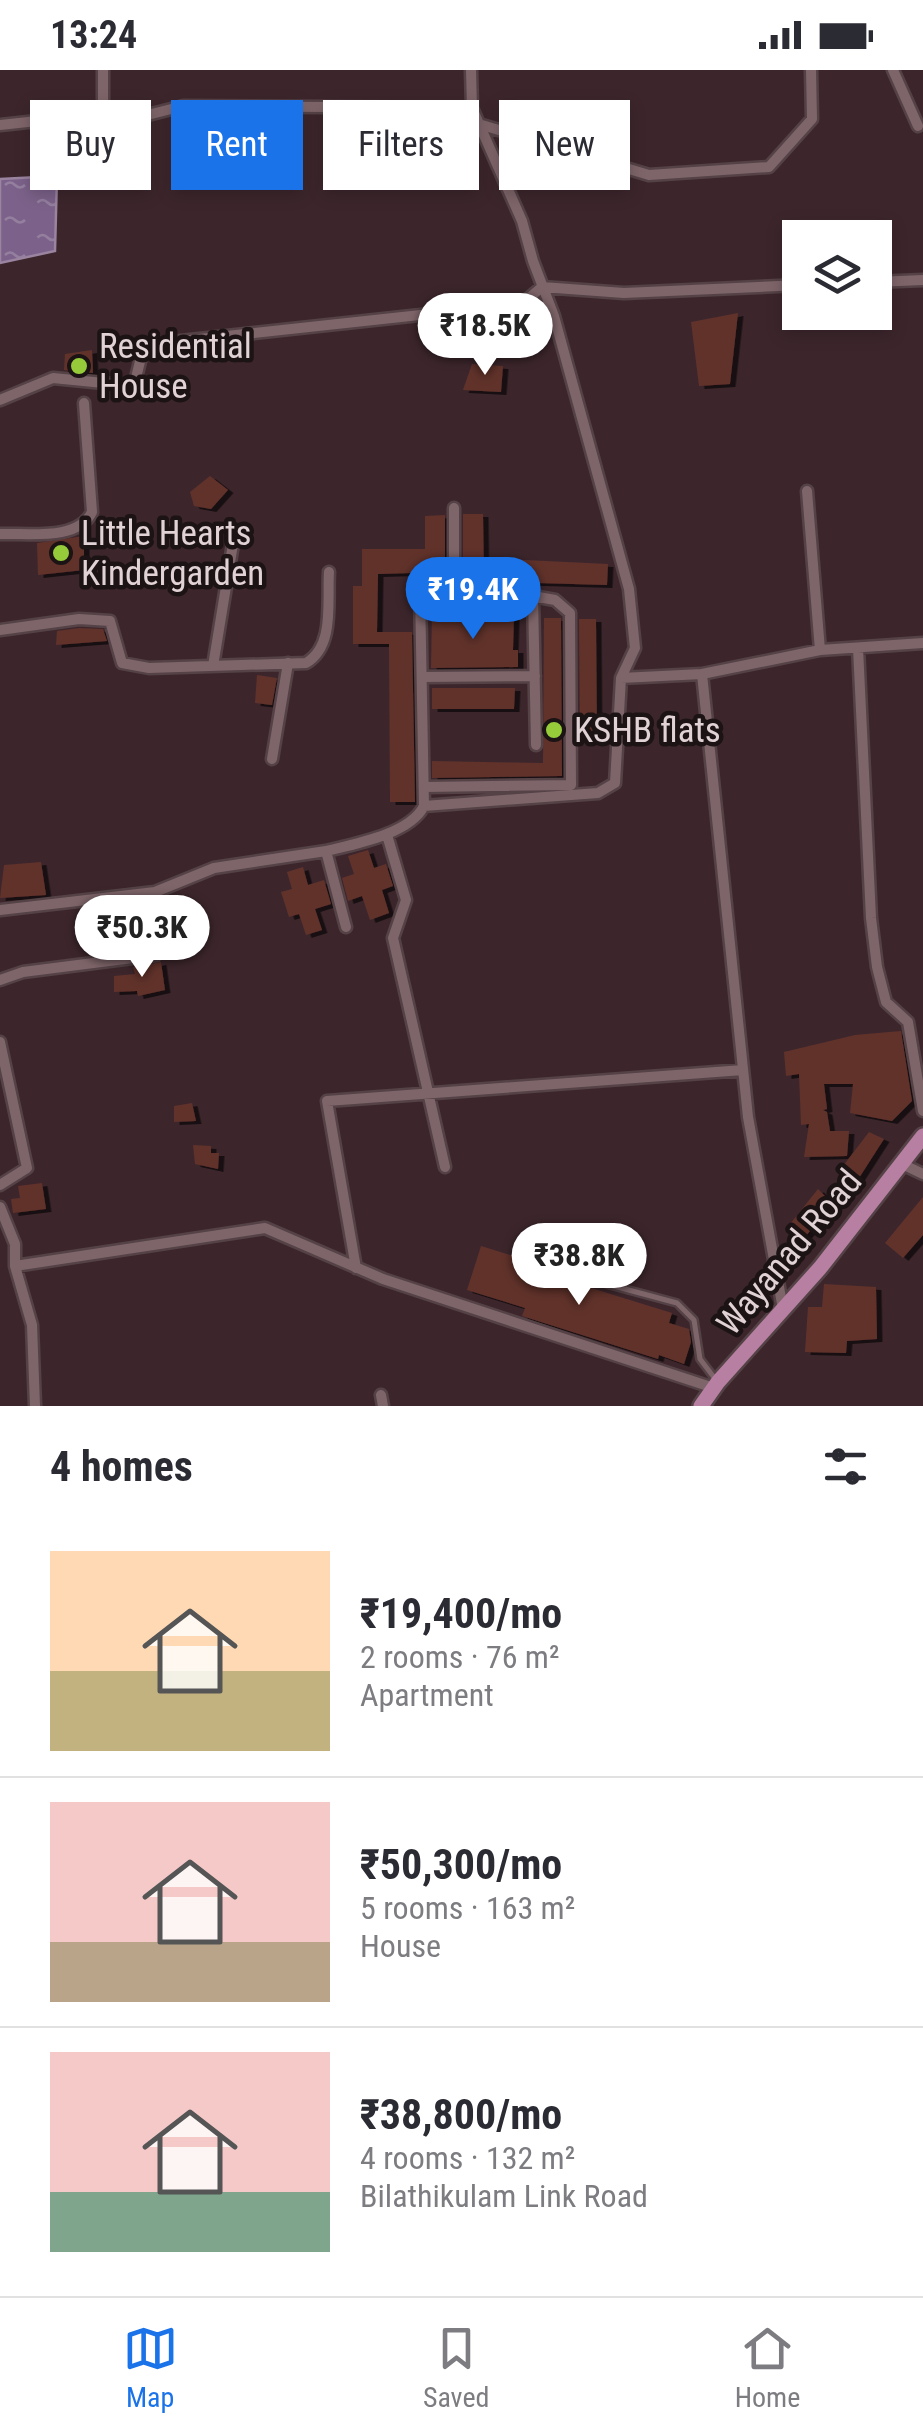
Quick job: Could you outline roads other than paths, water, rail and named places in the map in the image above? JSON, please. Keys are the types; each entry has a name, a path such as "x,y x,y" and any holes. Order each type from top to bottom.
{"main road":[{"name":"Wayanad Road","path":"701,1406 923,1136"}],"street":[{"path":"103,100 104,70"},
{"path":"471,70 472,100"},
{"path":"482,125 649,175 769,167 812,119 811,70"},
{"path":"893,70 918,126"},
{"path":"151,114 182,106 323,107"},
{"path":"424,806 598,794 615,783 620,678 635,648 630,589 586,440 572,371 522,221 479,120"},
{"path":"0,125 30,124"},
{"path":"892,281 923,280"},
{"path":"0,400 52,378 134,386 144,344 522,304 542,286 624,293 782,286"},
{"path":"0,534 78,529 86,524 92,512 84,403"},
{"path":"807,491 820,650"},
{"path":"454,508 454,593"},
{"path":"213,666 234,538"},
{"path":"0,630 79,619 110,621 122,663 150,668 306,662 319,655 325,641 329,572"},
{"path":"0,910 156,892 214,868 326,851 386,835 421,813 424,806 420,592 555,600 570,613 572,785 424,787"},
{"path":"533,596 536,745"},
{"path":"620,678 702,674 820,650 923,643"},
{"path":"858,648 871,918 877,967 886,1002 908,1022 923,1111"},
{"path":"272,759 288,663"},
{"path":"702,674 743,1070 783,1309"},
{"path":"422,677 534,676"},
{"path":"386,835 406,900 392,938 445,1167"},
{"path":"326,851 346,926"},
{"path":"0,980 23,972 156,955 156,892"},
{"path":"0,1042 27,1168 0,1185"},
{"path":"356,1268 327,1101 743,1070"},
{"path":"902,1164 923,1174"},
{"path":"0,1207 15,1244 16,1266 32,1325 35,1406"},
{"path":"16,1266 265,1228 356,1268 716,1385"}],"lane":[{"path":"560,1266 610,1285 678,1303 694,1320 700,1359 716,1385"}],"water":[{"path":"30,177 30,190 57,190 55,251 0,263 0,179"}],"place":[{"name":"Residential House","path":"79,366"},
{"name":"Little Hearts Kindergarden","path":"61,553"},
{"name":"KSHB flats","path":"554,730"}]}
